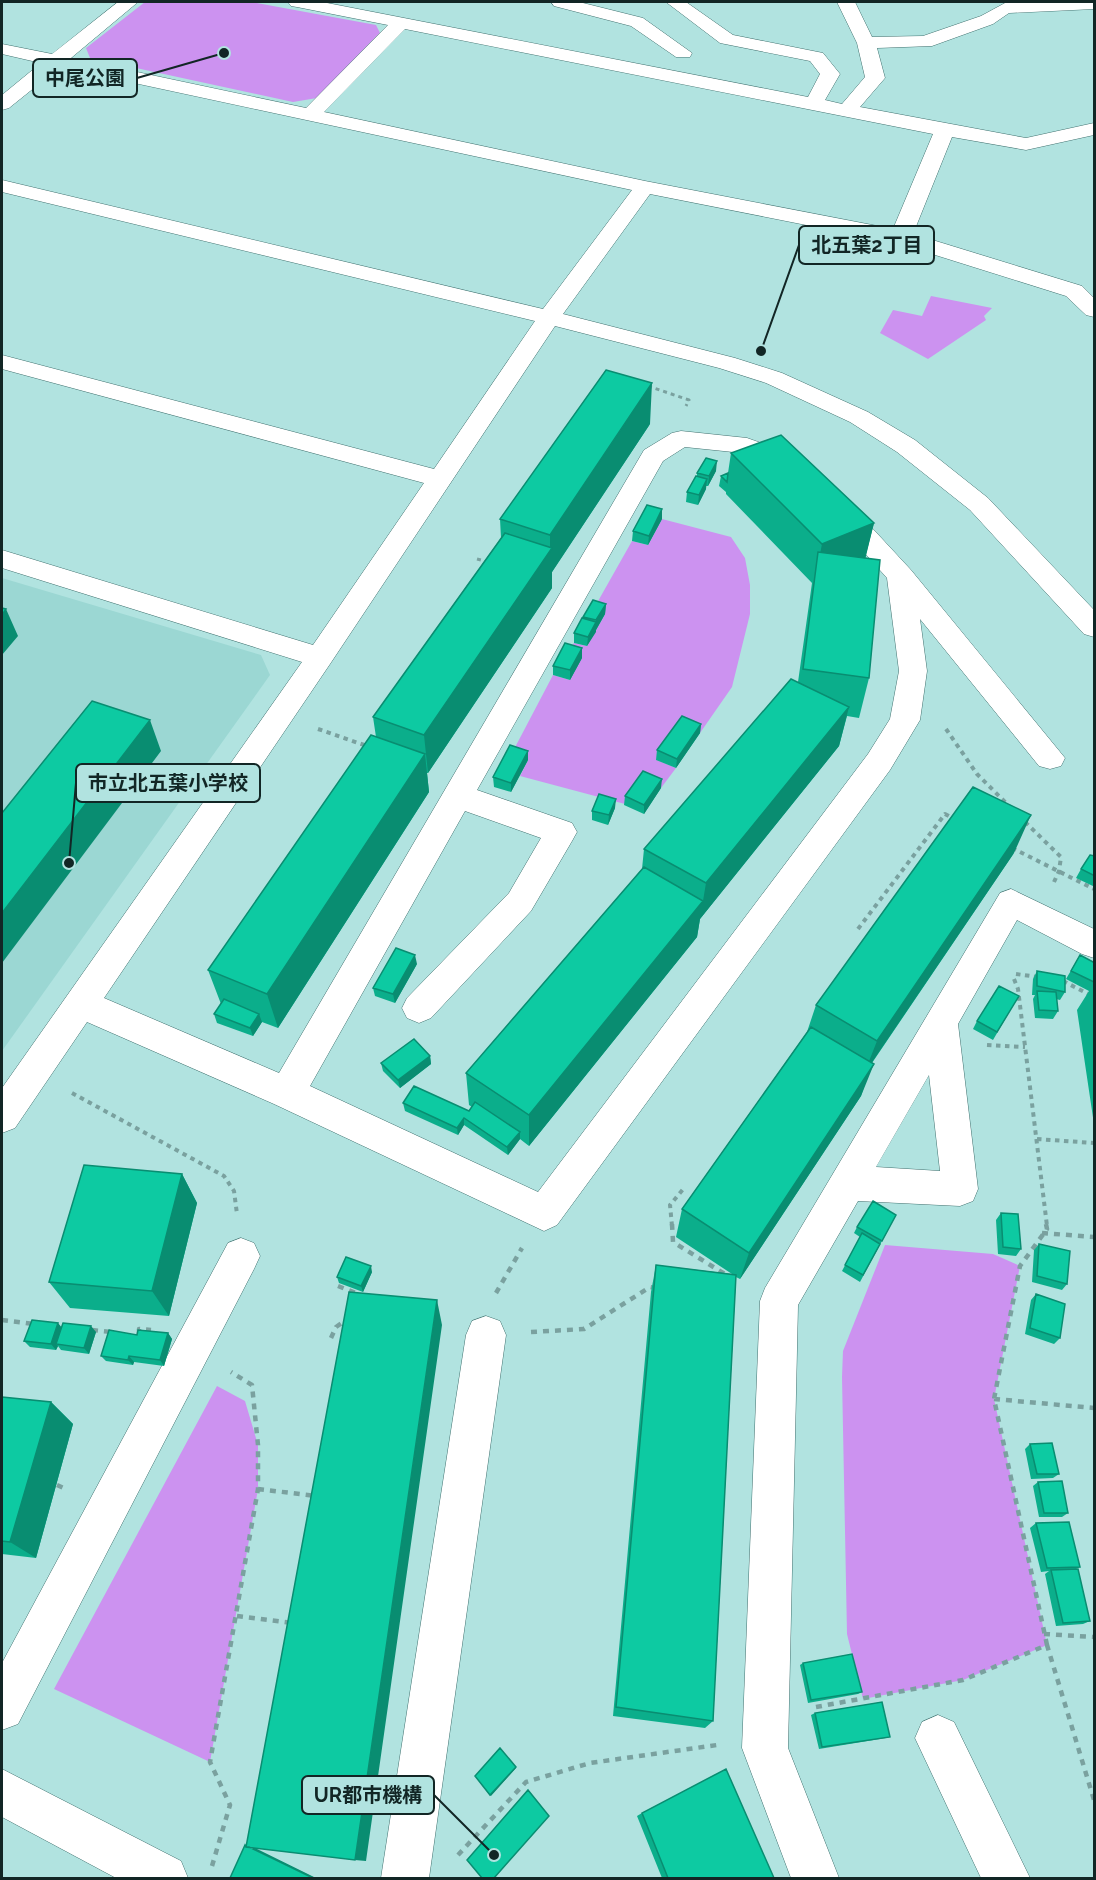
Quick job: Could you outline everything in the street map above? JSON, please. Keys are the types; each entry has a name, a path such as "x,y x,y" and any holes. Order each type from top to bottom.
{"street":[{"path":"2,104 129,2"},
{"path":"297,2 1026,144 1095,129"},
{"path":"560,2 637,22 683,53"},
{"path":"675,2 727,39 816,57 830,74 814,103"},
{"path":"846,2 866,44 875,78 847,110"},
{"path":"866,44 925,42 987,20 1003,5 1095,4"},
{"path":"310,115 402,22"},
{"path":"2,49 645,187 901,237 1084,289 1095,310"},
{"path":"901,237 945,130"},
{"path":"2,186 549,317 737,366 816,396 859,417 906,446 979,504 1095,627"},
{"path":"2,1117 320,657 549,317 645,187"},
{"path":"2,362 440,479"},
{"path":"287,1093 653,456 681,439 747,446 802,467 900,576 1050,758"},
{"path":"2,559 320,657"},
{"path":"80,1003 287,1093 544,1213 879,762 905,720 913,671 900,576"},
{"path":"420,1008 520,902 561,831 458,796"},
{"path":"815,1878 765,1748 780,1301 1011,902 1095,944"},
{"path":"848,1183 960,1189 941,1024"},
{"path":"2,1708 242,1256"},
{"path":"405,1878 486,1335"},
{"path":"938,1738 1006,1878"},
{"path":"2,1792 165,1878"}],"path":[{"path":"646,385 689,400"},
{"path":"477,559 499,565"},
{"path":"911,681 977,774 1011,807"},
{"path":"332,733 366,745 372,751"},
{"path":"858,928 945,814 956,820"},
{"path":"1019,816 1061,857 1059,871 1038,915"},
{"path":"1007,845 1095,889"},
{"path":"1042,978 1011,973 1018,989 1047,1229 1020,1266 994,1399 1047,1645"},
{"path":"1052,979 1062,980 1095,997"},
{"path":"93,1103 224,1176 234,1191 242,1256"},
{"path":"1037,1139 1095,1143"},
{"path":"685,1187 670,1205 673,1242 740,1283 782,1295"},
{"path":"544,1213 496,1289 486,1335 584,1329 650,1287 661,1289"},
{"path":"1042,1233 1095,1237"},
{"path":"338,1286 364,1296"},
{"path":"332,1338 336,1328 354,1314"},
{"path":"2,1320 36,1324"},
{"path":"81,1329 116,1332"},
{"path":"127,1334 138,1335 139,1329 196,1343 252,1385 258,1445 258,1489 210,1762 230,1805 212,1868"},
{"path":"994,1399 1095,1408"},
{"path":"258,1489 326,1497"},
{"path":"237,1616 303,1624"},
{"path":"1044,1634 1095,1637"},
{"path":"454,1858 464,1852 526,1782 590,1763 766,1738"}],"shaded area":[{"path":"145,2 251,2 376,25 380,33 317,98 293,102 90,58 86,48"},
{"path":"931,296 992,308 984,316 986,320 928,359 880,333 893,310 922,316"},
{"path":"662,519 731,537 745,558 750,585 750,614 732,687 700,733 657,760 676,768 661,788 625,804 520,776 528,760 511,755 553,675 570,680 565,653 574,643 587,646 605,614 593,610 632,541 648,545"},
{"path":"2,578 261,655 270,675 2,1051"},
{"path":"885,1245 993,1254 1020,1266 994,1399 1047,1645 963,1680 863,1699 847,1634 843,1351"},
{"path":"217,1386 245,1401 258,1445 258,1489 210,1762 54,1689"}],"building":[{"path":"606,370 652,383 550,535 500,519"},
{"path":"781,435 874,523 822,544 731,453"},
{"path":"706,458 717,461 709,476 697,473"},
{"path":"728,473 727,482 721,476"},
{"path":"696,476 707,479 699,495 687,492"},
{"path":"647,505 662,509 649,536 633,531"},
{"path":"505,533 552,548 424,735 373,717"},
{"path":"818,552 880,560 869,678 803,669"},
{"path":"593,600 606,604 596,620 583,617"},
{"path":"582,618 596,622 588,637 574,633"},
{"path":"565,643 582,648 570,670 553,666"},
{"path":"791,679 849,707 706,883 644,849"},
{"path":"92,701 150,720 2,913 2,813"},
{"path":"682,716 701,724 677,759 657,750"},
{"path":"371,735 425,754 267,994 208,970"},
{"path":"510,745 528,751 511,783 493,777"},
{"path":"643,771 662,779 644,805 625,796"},
{"path":"973,787 1031,815 877,1041 816,1005"},
{"path":"599,794 616,799 609,815 592,811"},
{"path":"1090,855 1095,856 1095,876 1081,869"},
{"path":"644,867 703,901 529,1115 466,1073"},
{"path":"396,948 415,955 393,994 373,988"},
{"path":"1080,955 1095,963 1094,982 1071,971"},
{"path":"1037,971 1065,976 1065,992 1037,986"},
{"path":"999,986 1019,996 997,1032 977,1021"},
{"path":"1037,991 1056,992 1058,1011 1039,1010"},
{"path":"224,999 259,1014 250,1028 214,1014"},
{"path":"811,1027 874,1064 749,1253 682,1209"},
{"path":"414,1039 430,1056 398,1080 381,1063"},
{"path":"414,1086 469,1111 475,1102 520,1132 507,1147 464,1118 457,1128 403,1103"},
{"path":"84,1165 182,1174 152,1291 49,1282"},
{"path":"873,1201 896,1215 882,1241 857,1227"},
{"path":"1001,1213 1018,1214 1021,1249 1003,1247"},
{"path":"862,1233 880,1244 863,1275 845,1265"},
{"path":"1039,1244 1070,1251 1067,1284 1037,1276"},
{"path":"346,1257 371,1266 361,1286 337,1277"},
{"path":"656,1265 736,1275 713,1721 616,1707"},
{"path":"349,1292 437,1300 355,1860 246,1847"},
{"path":"1036,1294 1065,1304 1060,1338 1030,1328"},
{"path":"32,1320 58,1323 51,1344 24,1341"},
{"path":"63,1323 91,1326 84,1348 56,1344"},
{"path":"109,1330 137,1335 138,1330 168,1333 160,1360 129,1356 128,1360 101,1356"},
{"path":"2,1397 51,1402 10,1542 2,1541"},
{"path":"1052,1443 1059,1474 1037,1474 1030,1444"},
{"path":"1062,1481 1068,1513 1044,1513 1038,1482"},
{"path":"1069,1522 1080,1567 1047,1568 1036,1523"},
{"path":"1078,1569 1090,1621 1063,1623 1051,1570"},
{"path":"852,1654 862,1692 811,1700 803,1663"},
{"path":"882,1702 890,1737 822,1747 815,1713"},
{"path":"500,1748 516,1767 490,1795 475,1776"},
{"path":"726,1769 774,1878 668,1878 642,1813"},
{"path":"528,1790 549,1816 494,1878 482,1878 467,1860"},
{"path":"245,1845 246,1847 313,1878 230,1878"}],"place":[{"name":"中尾公園","path":"224,53"},
{"name":"北五葉2丁目","path":"761,351"},
{"name":"市立北五葉小学校","path":"69,863"},
{"name":"UR都市機構","path":"494,1855"}]}
